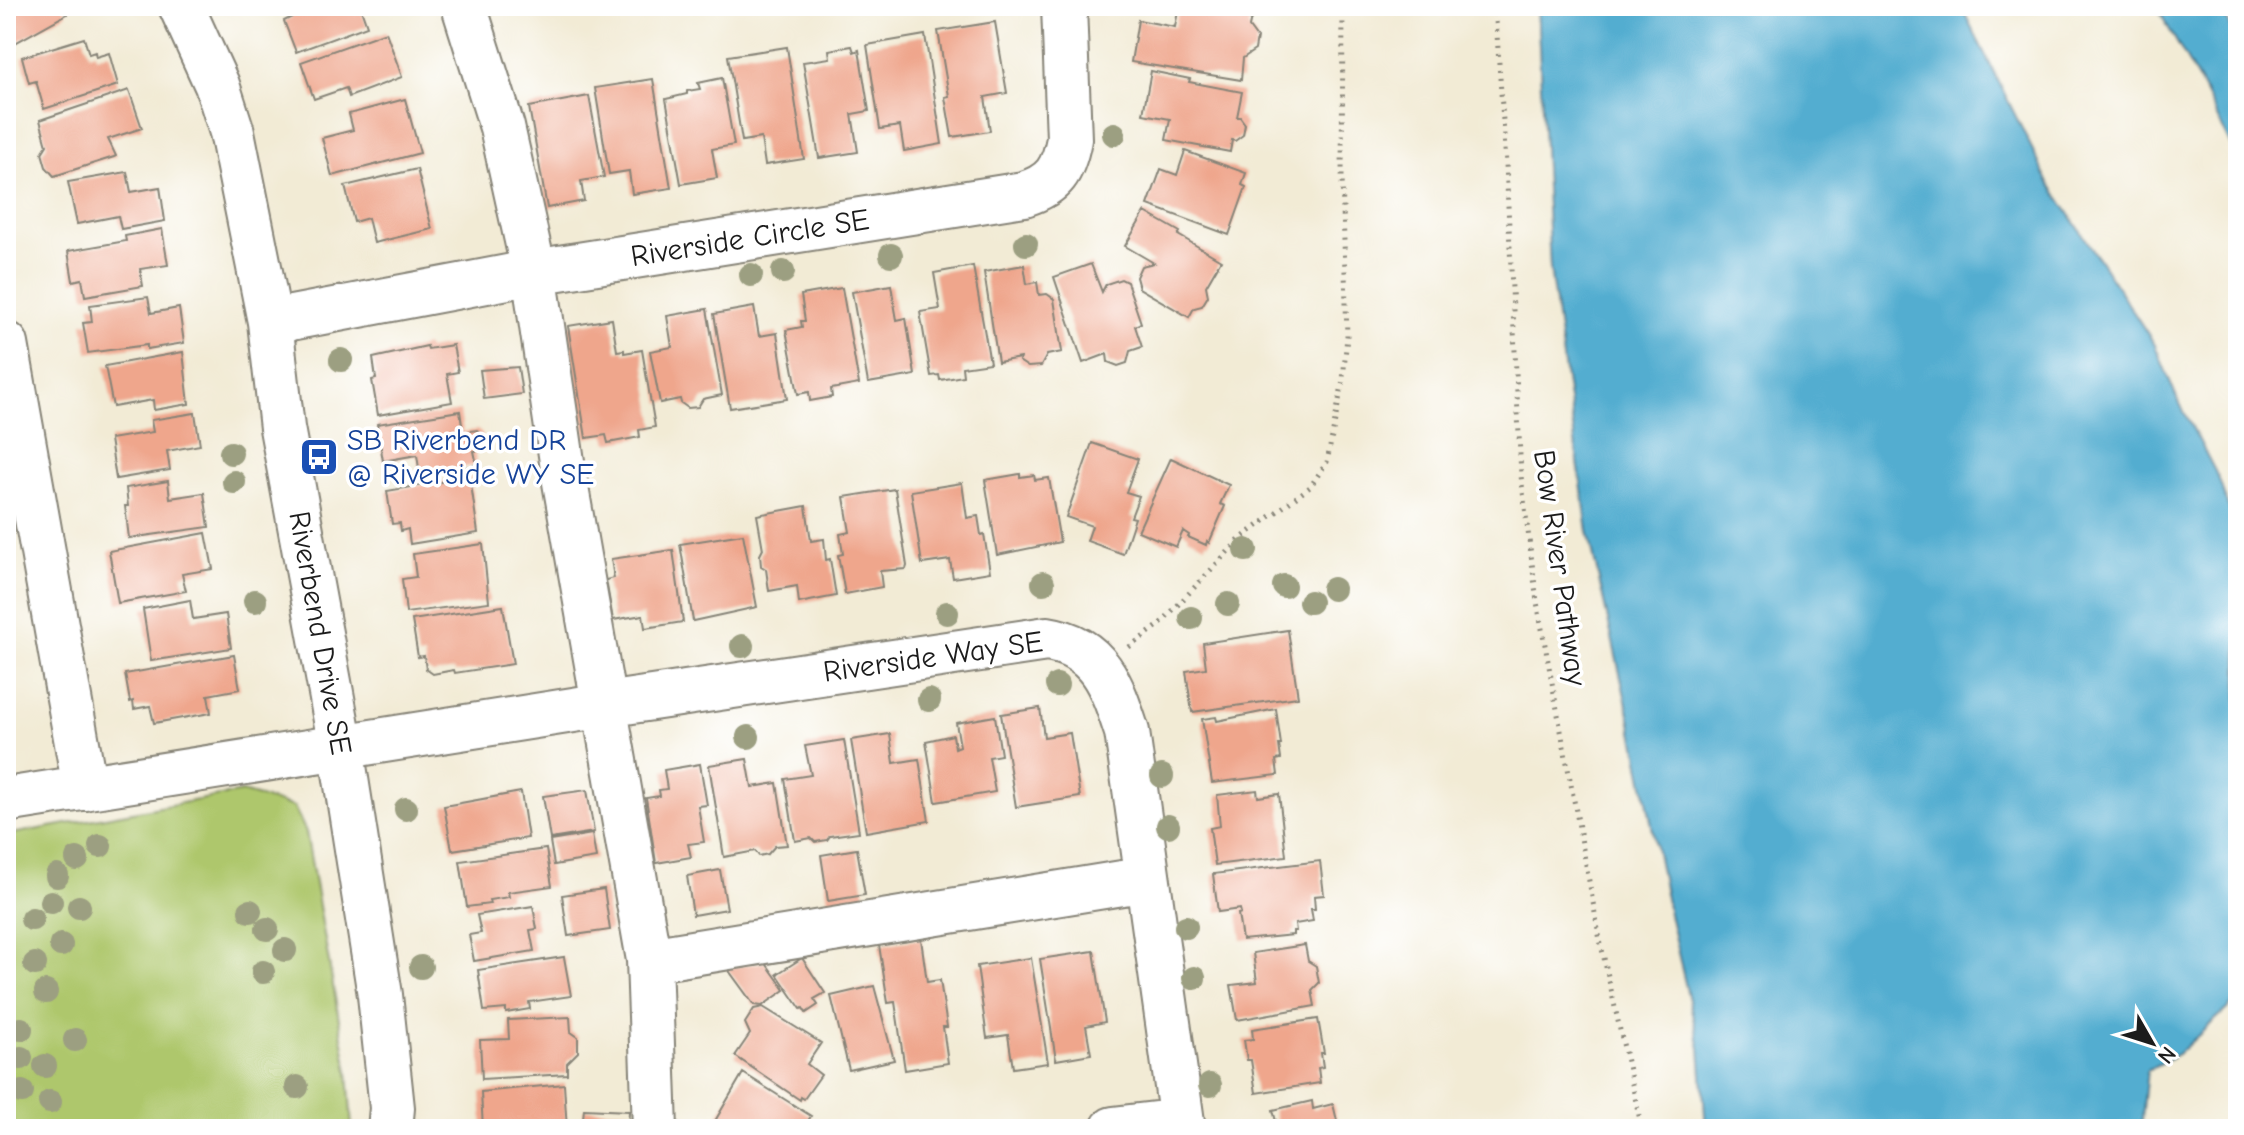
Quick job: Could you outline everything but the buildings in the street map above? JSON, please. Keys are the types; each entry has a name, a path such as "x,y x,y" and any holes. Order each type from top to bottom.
{"street":[{"name":"Riverbend Drive SE","path":"181,6 217,85 232,132 270,322 282,428 341,747 380,995 392,1108 390,1129"},
{"path":"464,6 502,127 534,272 565,482 649,960 655,1129"},
{"name":"Riverside Circle SE","path":"270,322 534,272 1009,196 1042,188 1058,173 1069,139 1064,6"},
{"path":"6,344 85,788"},
{"name":"Riverside Way SE","path":"6,800 1047,639 1076,647 1100,668 1115,697 1127,732 1182,1125"},
{"path":"649,960 1147,879"},
{"path":"1113,1129 1182,1125"}],"path":[{"path":"1100,668 1158,626 1240,539 1310,487 1327,462 1343,380 1347,336 1342,177 1343,6"},
{"name":"Bow River Pathway","path":"1495,6 1521,476 1537,602 1600,940 1642,1129"}],"green space":[{"path":"242,792 294,807 306,832 348,1071 352,1129 6,1129 6,835"}],"water":[{"path":"1537,6 1961,6 2048,181 2155,345 2177,398 2218,477 2238,536 2238,999 2178,1054 2147,1070 2141,1129 1706,1129 1700,1048 1588,531 1550,269"},
{"path":"2156,6 2220,6 2238,43 2238,160 2203,88"}],"place":[{"name":"SB Riverbend DR @ Riverside WY SE","path":"319,457"}]}
